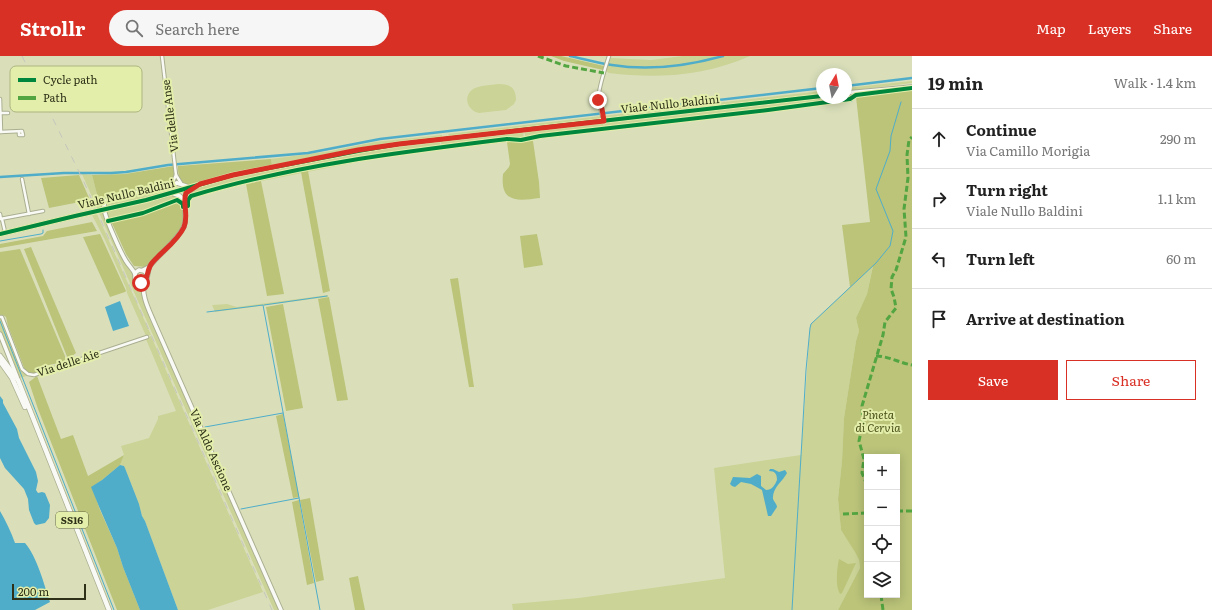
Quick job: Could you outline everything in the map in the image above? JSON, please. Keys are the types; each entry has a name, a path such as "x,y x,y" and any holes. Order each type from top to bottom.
{"main road":[{"name":"SS16","path":"0,356 18,380 109,610"},
{"name":"SS16","path":"0,361 12,378 37,429"}],"street":[{"name":"Via delle Anse","path":"162,56 177,179"},
{"path":"603,119 602,109 598,100 609,56"},
{"path":"852,92 912,86"},
{"name":"Viale Nullo Baldini","path":"2,233 170,194 233,175 358,150 603,119 816,97"},
{"path":"0,100 1,132 19,132"},
{"path":"0,113 8,113"},
{"path":"22,179 29,214"},
{"path":"144,290 135,279 135,274 122,254 108,221 104,208 105,202 112,197 161,188 171,184 177,179"},
{"path":"177,179 182,185 190,188"},
{"path":"176,192 178,187 177,179"},
{"path":"135,274 149,267 184,227 186,212 184,196 187,192 200,184"},
{"path":"170,194 179,195 184,200"},
{"path":"1,219 44,211"},
{"path":"0,214 2,233"},
{"path":"131,267 141,270 147,274"},
{"path":"144,290 144,282 147,278 149,267"},
{"path":"139,282 144,282"},
{"name":"Via Aldo Ascione","path":"144,290 154,322 281,610"},
{"name":"Via delle Aie","path":"0,317 2,317 22,369 28,374 34,375 147,337"},
{"path":"0,334 18,380"}],"green space":[{"path":"551,56 561,56 604,66 603,70 564,61"},
{"path":"683,56 750,56 716,68 698,72 663,76 627,75 609,73 606,71 611,58 651,60"},
{"path":"912,81 912,83 852,90 852,87"},
{"path":"499,84 509,86 514,90 516,100 514,104 506,110 479,113 475,112 469,107 467,100 473,89 482,86"},
{"path":"898,89 856,94 852,97 852,93"},
{"name":"Pineta di Cervia","path":"912,89 912,610 838,610 860,568 859,560 855,552 841,530 838,499 844,418 856,341 859,331 856,318 867,294 873,266 850,287 842,225 870,222 856,97 861,95"},
{"path":"816,92 816,95 606,119 603,116"},
{"path":"816,98 816,103 605,128 604,122"},
{"path":"602,116 601,120 520,128 452,137 448,134"},
{"path":"603,122 604,128 526,139 524,131"},
{"path":"523,131 524,139 507,139 441,147 441,141"},
{"path":"442,135 442,137 437,138 272,166 271,159 331,151 375,142"},
{"path":"506,140 507,142 383,157 246,184 245,182 383,155"},
{"path":"440,141 440,147 345,160 251,179 189,196 187,206 185,197 189,191 245,174 355,153"},
{"path":"533,141 540,198 524,200 512,198 507,195 504,190 503,183 503,174 510,164 507,142"},
{"path":"271,159 272,166 217,177 187,186 182,182 179,175 178,166"},
{"path":"174,166 175,177 171,183 163,186 98,198 92,175 125,174"},
{"path":"308,171 330,291 323,293 301,172"},
{"path":"82,174 92,175 98,198 111,196 105,199 102,204 103,212 108,225 132,270 136,282 142,288 151,322 279,610 274,610"},
{"path":"79,175 90,200 49,208 41,178"},
{"path":"261,181 284,294 267,296 246,184"},
{"path":"175,185 177,190 167,192 168,197 177,195 183,201 184,206 183,203 177,199 138,214 109,220 106,212 106,204 110,199 158,190"},
{"path":"177,200 184,209 184,219 178,233 146,267 134,266 126,254 111,221 140,214"},
{"path":"97,214 151,335 146,336 105,240 92,215"},
{"path":"92,222 97,231 0,248 0,244 43,236 47,231"},
{"path":"100,234 126,291 110,297 83,237"},
{"path":"537,234 543,265 524,268 520,236"},
{"path":"31,247 76,353 68,359 24,249"},
{"path":"20,249 65,356 65,360 63,362 40,367 41,371 33,373 29,373 25,370 6,317 0,315 0,252"},
{"path":"873,265 867,294 856,318 859,331 856,341 844,418 838,499 841,530 855,551 859,560 860,568 838,610 513,610 512,604 579,598 725,578 714,468 801,455 811,324"},
{"path":"458,278 474,387 469,387 450,279"},
{"path":"328,295 328,297 215,312 212,305 227,304 237,307"},
{"path":"329,297 348,400 337,401 318,299"},
{"path":"283,304 303,408 286,411 266,307"},
{"path":"0,318 2,319 21,367 27,376 19,378 0,330"},
{"path":"151,336 263,592 208,610 178,610 125,468 124,466 120,465 124,455 121,446 149,438 158,416 176,411 146,339"},
{"path":"37,376 61,439 73,435 88,476 124,455 120,465 92,487 140,610 117,610 38,409 29,382"},
{"path":"283,414 299,497 293,498 276,416"},
{"path":"310,498 324,580 316,582 300,500"},
{"path":"299,500 314,583 307,585 292,502"},
{"path":"839,559 848,564 856,563 842,593 840,594 838,591 837,582"},
{"path":"358,576 365,610 355,610 349,578"}],"water":[{"path":"120,301 129,326 113,331 105,307"},
{"path":"0,396 17,429 19,438 36,472 38,481 36,490 38,493 45,493 50,505 49,518 45,523 36,525 34,523 24,489 5,468 0,458"},
{"path":"120,465 124,466 125,468 178,610 140,610 117,548 91,487"},
{"path":"770,469 779,472 785,470 787,473 774,491 773,499 777,507 771,516 768,516 762,490 751,484 741,482 735,487 730,484 733,477 750,478 757,474 761,476 761,486 766,490 770,489 777,480 775,473 769,471"},
{"path":"0,511 15,543 25,543 40,571 50,602 35,610 0,610"}],"waterway":[{"path":"570,56 607,64 640,68 682,65 723,56"},
{"path":"852,85 912,78"},
{"path":"0,177 64,173 126,172 168,165 308,153 380,139 816,89"},
{"path":"792,610 806,370 810,328 811,324 876,263 890,246 893,231 876,189 890,151 891,136 901,102"},
{"path":"191,198 268,178 386,156 505,141 525,141 827,104"},
{"path":"0,241 41,234 43,233 43,230"},
{"path":"264,305 327,296"},
{"path":"207,312 263,305 320,610"},
{"path":"0,321 114,610"},
{"path":"205,427 283,413"},
{"path":"241,509 299,498"}],"railway":[{"path":"22,56 27,66"},
{"path":"50,112 84,182 272,610"}],"marked path":[{"path":"538,56 566,66 604,73"},
{"path":"864,459 859,441 863,423 862,406 883,335 885,322 896,308 891,289 892,277 896,270 906,237 904,209 908,178 907,155 909,140 912,137"},
{"path":"876,356 885,357 912,365"},
{"path":"864,459 862,473 864,478"},
{"path":"900,511 912,511"},
{"path":"843,514 864,513"},
{"path":"881,598 883,610"}],"cycle path":[{"path":"108,221 143,213 177,200 183,204 183,207 188,206 188,200 191,196 230,185 348,161 507,139 521,140 540,136 768,110 850,99 856,95 912,88"},
{"path":"0,234 146,200 233,175 399,144 816,97"}],"route":[{"path":"141,283 147,279 149,267 170,245 184,227 186,220 184,196 188,191 200,184 233,175 358,150 604,121 602,109 598,100"}]}
